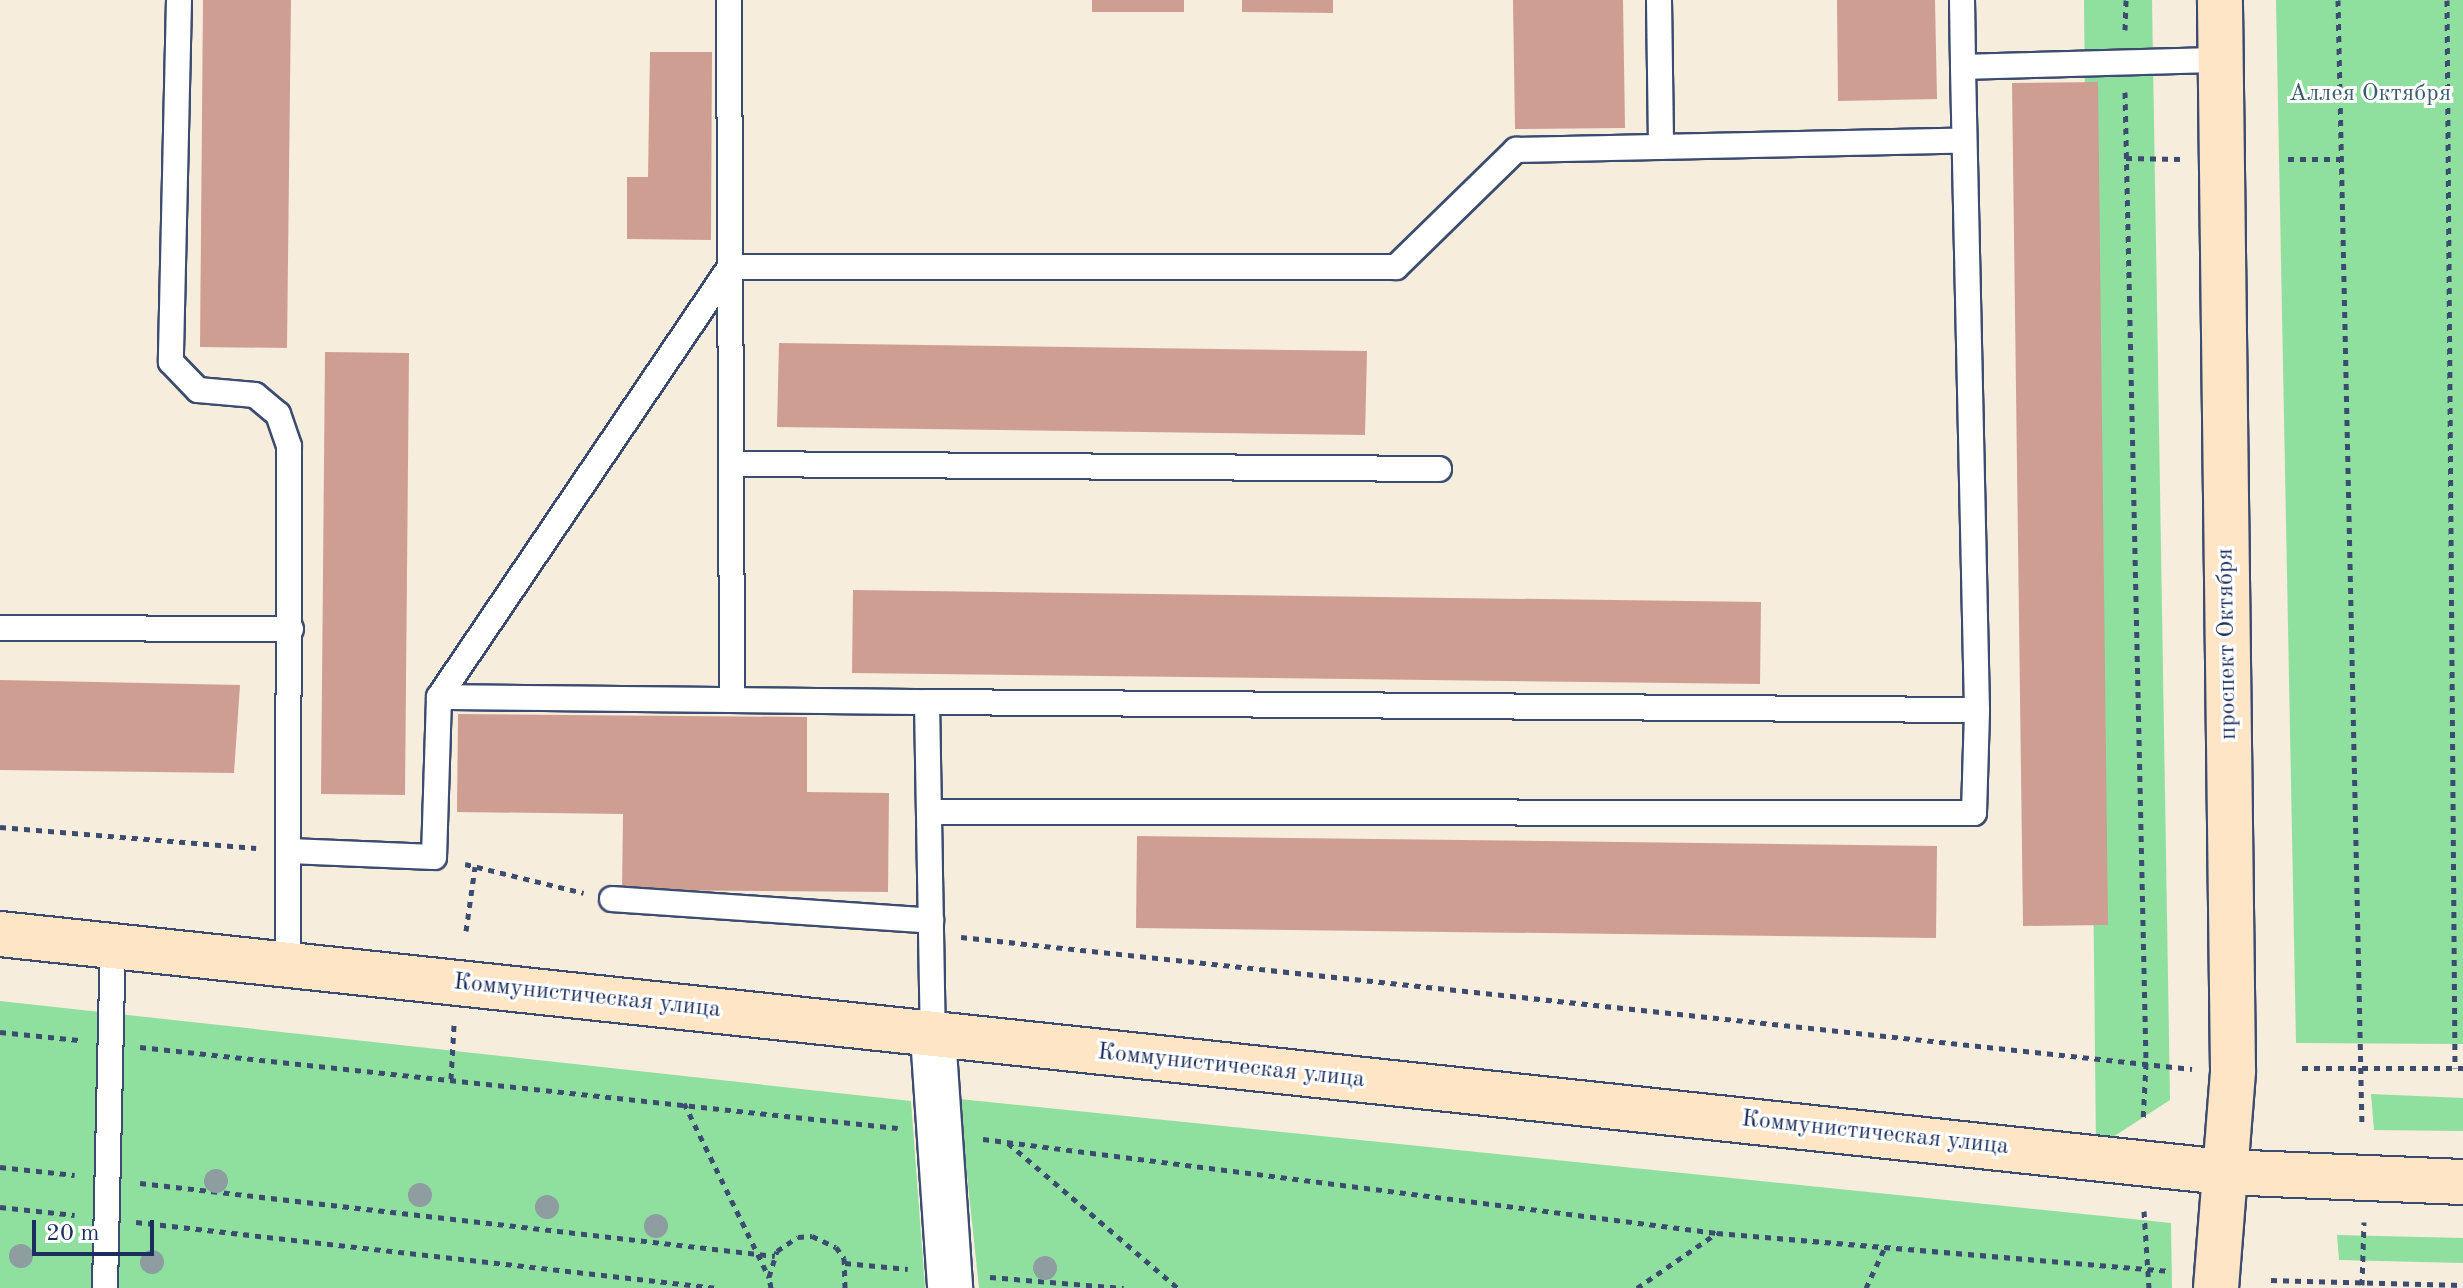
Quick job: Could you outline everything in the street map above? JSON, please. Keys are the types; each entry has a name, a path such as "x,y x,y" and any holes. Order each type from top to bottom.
{"main road":[{"name":"проспект Октября","path":"2216,1288 2233,1070 2220,0"},
{"name":"Коммунистическая улица","path":"0,934 2224,1172 2463,1182"}],"street":[{"path":"933,1036 944,1134 950,1288"}],"lane":[{"path":"179,0 171,362 198,390 255,395 278,414 289,446 288,965"},
{"path":"729,0 732,700"},
{"path":"1659,0 1661,147"},
{"path":"930,812 1974,813 1977,710 1962,0"},
{"path":"1963,67 2221,60"},
{"path":"730,267 1396,267 1516,150 1964,141"},
{"path":"289,851 434,857 439,697 730,267"},
{"path":"731,464 1439,469"},
{"path":"0,628 291,629"},
{"path":"439,697 1977,710"},
{"path":"927,702 933,1036"},
{"path":"612,899 932,928"},
{"path":"105,1288 113,946"}],"path":[{"path":"2126,0 2124,63 2146,1067 2142,1139"},
{"path":"2338,0 2362,1124"},
{"path":"2447,0 2455,1068"},
{"path":"2126,158 2195,159"},
{"path":"2288,159 2341,159"},
{"path":"0,827 289,851"},
{"path":"434,857 612,899"},
{"path":"466,931 475,867"},
{"path":"932,928 2146,1067 2205,1070"},
{"path":"451,1079 454,1024"},
{"path":"0,1032 684,1103 1717,1233 2170,1271"},
{"path":"2302,1068 2463,1068"},
{"path":"684,1103 769,1277 771,1288"},
{"path":"1007,1142 1178,1288"},
{"path":"0,1167 775,1256"},
{"path":"0,1207 717,1288"},
{"path":"2144,1211 2149,1288"},
{"path":"2362,1285 2364,1222"},
{"path":"1637,1288 1717,1233"},
{"path":"769,1277 775,1256 798,1237 825,1239 844,1258 845,1288"},
{"path":"1866,1288 1885,1247"},
{"path":"2271,1280 2294,1285 2463,1285"}],"green space":[{"path":"2084,0 2152,0 2170,1100 2096,1148"},
{"name":"Аллея Октября","path":"2276,0 2463,0 2463,1044 2296,1043"},
{"path":"0,1001 911,1101 925,1288 0,1288"},
{"path":"2371,1094 2463,1098 2463,1131 2374,1130"},
{"path":"959,1099 2171,1223 2172,1288 979,1288"},
{"path":"2337,1235 2463,1238 2463,1263 2339,1260"}],"building":[{"path":"203,0 291,0 287,348 200,347"},
{"path":"1092,0 1184,0 1184,12 1092,12"},
{"path":"1242,0 1333,0 1333,13 1242,12"},
{"path":"1513,0 1623,0 1625,128 1515,129"},
{"path":"1837,0 1935,0 1937,99 1838,101"},
{"path":"650,52 712,52 711,240 627,239 627,177 648,177"},
{"path":"2098,82 2108,925 2023,926 2012,83"},
{"path":"779,343 1367,351 1365,435 777,427"},
{"path":"325,352 409,353 405,795 321,794"},
{"path":"853,590 1761,602 1760,684 852,673"},
{"path":"0,680 240,685 234,773 0,770"},
{"path":"458,714 807,717 807,792 889,793 888,892 622,890 623,814 457,812"},
{"path":"1137,836 1937,846 1936,938 1136,928"}]}
